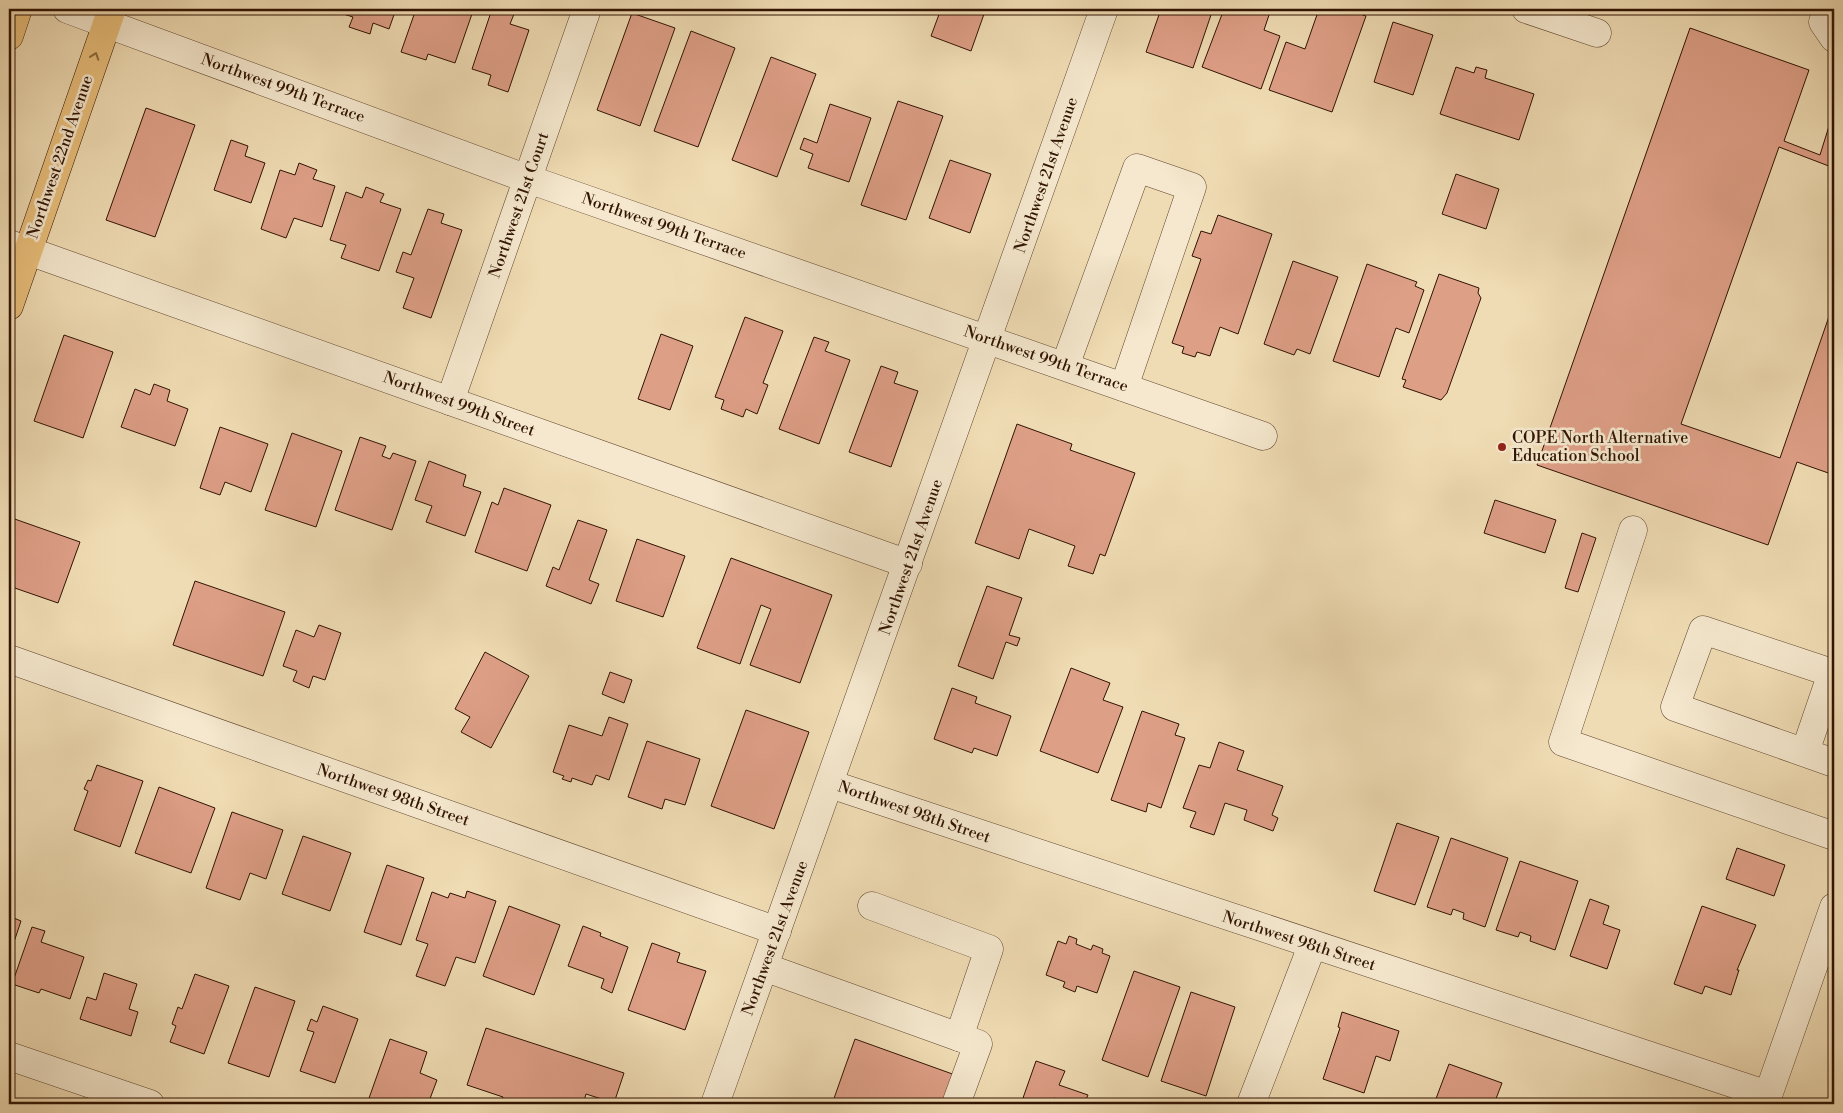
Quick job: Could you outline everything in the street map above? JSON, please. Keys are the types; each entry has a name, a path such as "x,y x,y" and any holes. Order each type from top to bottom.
{"main road":[{"path":"9,36 18,9"},
{"name":"Northwest 22nd Avenue","path":"9,306 18,248 109,16"}],"street":[{"name":"Northwest 99th Terrace","path":"68,9 109,16 528,179 988,338 1263,436"},
{"name":"Northwest 21st Court","path":"450,401 587,9"},
{"name":"Northwest 21st Avenue","path":"715,1104 1104,9"},
{"path":"1526,9 1597,33"},
{"path":"1828,9 1823,22 1834,38"},
{"path":"1065,366 1137,168 1192,186 1124,387"},
{"name":"Northwest 99th Street","path":"18,248 908,564"},
{"path":"1633,530 1562,742 1834,836"},
{"path":"1805,752 1832,673 1703,630 1675,707 1834,763"},
{"name":"Northwest 98th Street","path":"9,660 777,931"},
{"name":"Northwest 98th Street","path":"830,784 1767,1100"},
{"path":"872,906 989,949 959,1037"},
{"path":"1767,1100 1834,907"},
{"path":"1251,1104 1312,946"},
{"path":"764,967 978,1044 956,1104"},
{"path":"9,1056 150,1104"}],"building":[{"path":"338,9 396,9 389,29 373,23 370,34 349,27 353,17 337,12"},
{"path":"416,9 466,9 473,11 455,63 428,54 426,60 401,52"},
{"path":"492,9 516,9 510,24 529,30 508,92 488,85 491,75 472,69"},
{"path":"941,9 967,9 984,14 971,51 931,36"},
{"path":"1161,9 1213,9 1193,68 1146,52"},
{"path":"1224,9 1271,9 1264,30 1280,36 1261,89 1202,67"},
{"path":"1319,9 1345,9 1366,16 1332,112 1269,90 1286,42 1305,49"},
{"path":"632,13 675,28 640,126 597,110"},
{"path":"1393,22 1433,35 1413,95 1374,82"},
{"path":"1690,28 1809,70 1784,141 1820,155 1834,110 1834,145 1831,156 1834,157 1834,168 1779,147 1681,424 1780,458 1834,302 1834,475 1797,462 1768,545 1537,465"},
{"path":"691,31 735,48 698,147 654,131"},
{"path":"771,57 816,74 777,177 732,160"},
{"path":"1456,67 1474,73 1476,67 1487,70 1485,78 1534,94 1519,140 1440,114"},
{"path":"898,101 943,116 906,220 861,205"},
{"path":"830,104 871,118 849,182 808,168 813,154 800,149 804,138 817,143"},
{"path":"146,108 195,125 155,237 106,220"},
{"path":"231,140 248,146 245,156 265,163 251,203 214,190"},
{"path":"950,160 991,174 970,233 929,218"},
{"path":"299,163 317,170 313,179 335,186 322,227 294,218 286,238 261,229 280,170 295,175"},
{"path":"1456,174 1499,189 1486,229 1442,214"},
{"path":"366,187 384,194 380,202 401,209 379,271 341,258 346,245 330,240 346,192 362,198"},
{"path":"428,209 444,214 441,223 462,230 431,318 403,308 414,278 396,272 403,252 411,255"},
{"path":"1218,215 1272,234 1238,334 1220,327 1210,356 1197,352 1195,357 1182,353 1184,347 1172,343 1201,259 1192,256 1201,231 1211,234"},
{"path":"1293,261 1338,277 1310,354 1297,349 1294,355 1264,344"},
{"path":"1367,264 1417,282 1415,286 1424,290 1409,333 1396,328 1379,377 1333,361"},
{"path":"1439,274 1479,288 1478,293 1481,298 1447,393 1441,400 1403,387 1406,380 1402,379"},
{"path":"745,317 783,331 763,383 768,385 757,414 746,409 743,417 721,409 724,400 715,397"},
{"path":"661,334 693,346 670,410 638,399"},
{"path":"64,335 113,352 83,438 34,421"},
{"path":"814,337 829,342 825,351 850,360 819,444 779,429"},
{"path":"881,366 898,372 894,383 918,391 891,467 849,452"},
{"path":"154,384 170,390 167,401 188,409 175,446 121,427 135,389 150,395"},
{"path":"1017,424 1072,444 1070,450 1135,473 1105,556 1100,554 1093,574 1068,566 1075,546 1029,529 1019,559 975,543"},
{"path":"220,427 268,444 251,492 225,482 220,495 200,488"},
{"path":"292,433 342,451 316,527 265,510"},
{"path":"360,437 386,446 382,456 390,459 393,453 416,461 392,530 335,510"},
{"path":"429,461 466,475 463,486 481,492 465,536 426,522 432,506 415,500"},
{"path":"504,488 551,505 527,571 475,552 492,502 498,505"},
{"path":"1495,500 1556,520 1545,553 1484,533"},
{"path":"9,517 80,542 58,603 9,586"},
{"path":"578,520 607,530 589,580 599,584 591,604 546,586 553,567 559,570"},
{"path":"1582,533 1596,538 1578,592 1565,588"},
{"path":"637,539 685,556 663,617 616,601"},
{"path":"731,558 832,595 800,683 750,665 771,609 761,605 740,664 697,648"},
{"path":"195,581 285,612 263,676 173,645"},
{"path":"987,586 1022,598 1009,635 1020,638 1017,646 1006,642 993,679 958,666"},
{"path":"319,625 341,633 325,680 313,676 309,688 293,681 297,671 283,666 296,630 314,637"},
{"path":"485,652 529,676 491,748 461,732 470,717 455,709"},
{"path":"1071,668 1110,683 1103,700 1123,707 1098,773 1040,751"},
{"path":"610,672 632,680 624,703 602,694"},
{"path":"952,688 977,697 975,703 1011,716 997,756 974,748 972,753 934,739"},
{"path":"746,710 809,732 774,829 711,806"},
{"path":"1142,711 1179,724 1175,735 1185,738 1161,808 1148,803 1146,812 1111,800"},
{"path":"609,717 628,724 609,780 596,775 592,785 572,778 571,782 562,779 564,776 553,772 569,725 602,736"},
{"path":"647,741 700,759 685,805 665,799 662,809 628,797"},
{"path":"1219,742 1244,751 1237,770 1283,786 1272,815 1278,818 1273,831 1244,820 1247,810 1225,803 1214,835 1190,827 1196,812 1183,808 1199,765 1210,768"},
{"path":"97,765 143,781 120,847 74,830 88,791 84,789 88,780 91,781"},
{"path":"159,787 215,808 191,873 135,853"},
{"path":"232,812 283,830 266,879 250,873 240,900 206,888"},
{"path":"1397,823 1439,837 1415,905 1374,891"},
{"path":"303,836 351,853 330,911 282,894"},
{"path":"1451,838 1508,858 1485,927 1463,919 1464,913 1453,909 1451,915 1427,907"},
{"path":"1737,848 1785,865 1774,896 1726,879"},
{"path":"1520,861 1578,881 1555,950 1530,941 1531,936 1520,932 1518,937 1496,930"},
{"path":"387,865 424,878 401,945 364,932"},
{"path":"467,891 496,901 475,963 456,957 445,986 416,976 428,944 416,940 432,892 448,898 450,893 465,898"},
{"path":"1590,899 1609,906 1603,924 1620,930 1607,969 1570,956"},
{"path":"509,906 560,925 534,995 483,976"},
{"path":"1702,906 1756,925 1737,970 1739,970 1731,995 1705,986 1702,994 1674,984"},
{"path":"9,916 21,921 9,957"},
{"path":"583,926 601,933 600,936 628,947 612,993 601,988 604,979 568,966"},
{"path":"32,927 45,931 41,942 84,957 70,999 41,989 39,993 12,984"},
{"path":"1069,936 1077,939 1076,944 1091,950 1093,945 1103,949 1102,953 1110,956 1097,993 1077,986 1075,992 1063,987 1065,982 1046,975 1058,941 1066,944"},
{"path":"652,943 680,953 677,962 706,971 685,1030 628,1010"},
{"path":"1134,971 1180,987 1148,1077 1102,1060"},
{"path":"104,973 137,984 129,1009 138,1012 131,1036 80,1019 87,997 96,1000"},
{"path":"195,974 229,986 204,1054 170,1042 176,1026 172,1024 178,1007 182,1009"},
{"path":"255,987 295,1001 269,1077 228,1063"},
{"path":"1191,992 1235,1007 1206,1096 1161,1081"},
{"path":"323,1006 358,1019 335,1083 300,1071 314,1032 307,1030 311,1019 317,1022"},
{"path":"1342,1012 1399,1031 1390,1061 1376,1056 1364,1093 1323,1079 1340,1028 1338,1027"},
{"path":"486,1028 624,1073 614,1103 586,1094 583,1104 501,1104 503,1097 467,1085"},
{"path":"390,1039 427,1052 420,1073 437,1080 428,1104 377,1104 368,1101"},
{"path":"855,1039 958,1076 948,1104 832,1104"},
{"path":"1036,1061 1065,1071 1059,1085 1088,1095 1084,1104 1072,1104 1054,1098 1052,1104 1041,1104 1023,1098"},
{"path":"1449,1064 1502,1083 1494,1104 1434,1104"}],"place":[{"name":"COPE North Alternative Education School","path":"1502,447"}]}
